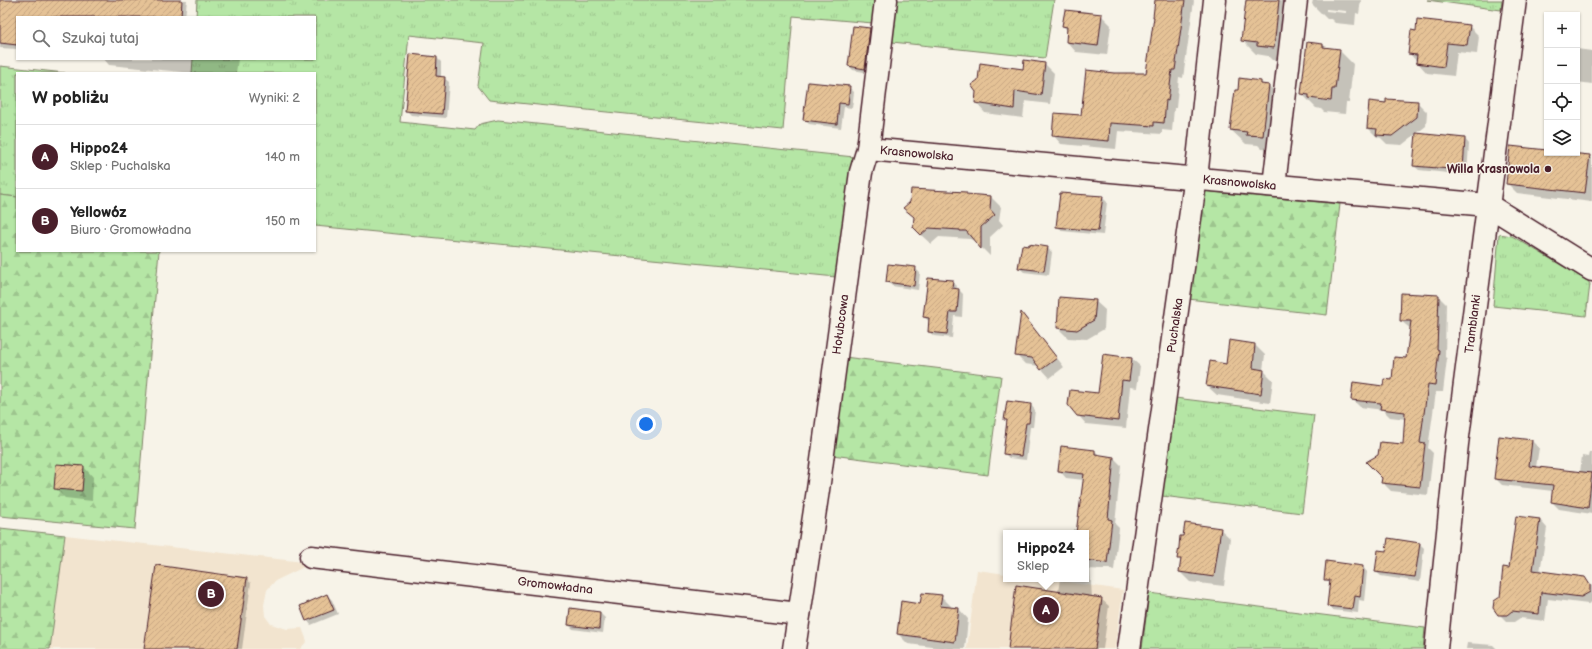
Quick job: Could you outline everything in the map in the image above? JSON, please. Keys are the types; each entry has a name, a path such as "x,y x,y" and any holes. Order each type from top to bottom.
{"street":[{"name":"Hołubcowa","path":"794,649 818,490 861,172 868,150 886,0"},
{"name":"Puchalska","path":"1129,649 1195,179 1215,0"},
{"path":"1274,185 1296,0"},
{"name":"Tramblanki","path":"1436,649 1457,444 1515,0"},
{"name":"Krasnowolska","path":"868,150 1488,205 1592,270"},
{"name":"Gromowładna","path":"311,558 800,614"}],"shaded area":[{"path":"65,535 312,563 275,581 267,590 264,605 265,616 271,624 287,629 302,628 307,641 300,649 50,649"},
{"path":"977,570 1003,574 1003,582 1066,582 1123,590 1115,649 967,649"}],"green space":[{"path":"197,0 876,0 873,23 793,16 783,130 489,100 478,86 484,43 409,35 400,122 475,130 480,124 498,120 854,157 836,277 316,226 316,72 192,72 193,60 316,60 316,16 196,16"},
{"path":"897,0 1054,0 1045,58 892,42"},
{"path":"1427,0 1502,0 1501,10"},
{"path":"0,66 56,72 16,72 16,197 0,195"},
{"path":"1202,191 1340,204 1327,315 1188,299"},
{"path":"0,195 16,197 16,252 159,252 135,529 0,516"},
{"path":"1499,234 1512,236 1588,281 1590,284 1586,316 1493,306"},
{"path":"844,357 1001,376 988,475 832,455"},
{"path":"1175,398 1314,415 1302,513 1162,496"},
{"path":"0,528 65,535 50,649 0,649"},
{"path":"1149,593 1425,628 1423,649 1142,649"}],"building":[{"path":"0,0 182,0 181,16 16,16 16,45 0,43"},
{"path":"1155,0 1185,0 1175,70 1172,70 1168,101 1166,100 1164,123 1154,122 1154,126 1110,123 1109,141 1052,136 1054,113 1081,115 1086,70 1114,73 1146,73"},
{"path":"1246,0 1279,0 1274,48 1257,46 1257,43 1241,41"},
{"path":"1065,10 1102,14 1098,46 1066,42 1067,27 1062,26"},
{"path":"1417,19 1470,25 1467,45 1447,43 1444,67 1416,63 1417,55 1408,54 1411,30 1416,31"},
{"path":"853,26 870,28 865,69 848,66"},
{"path":"1307,42 1323,44 1323,47 1340,49 1335,89 1332,89 1331,101 1309,98 1309,95 1301,94"},
{"path":"410,54 437,57 436,76 445,77 442,114 405,111"},
{"path":"1024,60 1045,63 1041,95 1015,91 1014,109 975,103 976,92 971,85 978,80 980,63 1023,69"},
{"path":"1239,78 1261,81 1261,84 1269,85 1263,136 1246,135 1247,132 1230,130 1235,90 1238,90"},
{"path":"808,82 850,86 848,104 839,103 837,124 803,120"},
{"path":"1386,99 1418,101 1417,117 1392,136 1376,135 1377,129 1367,128 1369,101 1386,103"},
{"path":"1416,133 1465,138 1463,170 1413,166"},
{"name":"Willa Krasnowola","path":"1510,146 1544,150 1544,156 1580,156 1580,154 1590,155 1585,193 1506,184"},
{"path":"911,189 966,192 966,194 991,196 990,209 995,215 981,227 981,249 966,231 929,228 921,235 913,227 914,217 903,208 910,202"},
{"path":"1060,193 1103,196 1098,231 1056,227"},
{"path":"1029,244 1048,247 1044,271 1018,268 1022,245 1028,246"},
{"path":"888,264 916,267 914,286 886,282"},
{"path":"928,278 953,280 952,288 959,289 957,312 950,312 947,334 928,332 929,318 923,317"},
{"path":"1401,293 1439,295 1437,349 1439,350 1435,385 1428,384 1420,443 1425,444 1420,487 1381,483 1382,478 1366,462 1378,455 1380,442 1403,444 1405,412 1380,409 1381,403 1351,400 1353,382 1383,386 1384,379 1392,380 1394,357 1406,358 1411,321 1400,321"},
{"path":"1059,297 1096,300 1094,320 1077,330 1057,328"},
{"path":"1021,312 1057,358 1041,370 1032,358 1015,356"},
{"path":"1229,340 1255,344 1253,368 1264,370 1261,394 1206,386 1210,361 1226,364"},
{"path":"1103,354 1132,358 1129,381 1122,380 1118,421 1077,416 1068,405 1070,390 1098,393"},
{"path":"1007,401 1031,404 1029,423 1026,423 1021,456 1003,454 1007,420 1004,420"},
{"path":"1499,436 1532,440 1529,466 1592,473 1588,508 1551,502 1553,485 1494,479"},
{"path":"1061,446 1095,450 1095,454 1114,457 1108,519 1112,520 1107,563 1089,560 1089,530 1076,530 1084,474 1058,471"},
{"path":"56,464 84,466 82,491 54,489"},
{"path":"1516,516 1540,519 1533,570 1585,577 1590,585 1590,592 1581,597 1541,592 1539,614 1512,611 1507,615 1498,615 1493,608 1494,601 1500,597 1503,567 1509,568"},
{"path":"1185,523 1221,528 1214,577 1179,572 1181,559 1177,559 1180,536 1183,536"},
{"path":"1388,538 1420,543 1415,577 1375,572 1378,550 1386,551"},
{"path":"1326,561 1363,566 1360,597 1355,596 1353,609 1327,606 1330,580 1324,580"},
{"path":"156,565 247,578 237,649 144,649"},
{"path":"1016,585 1102,598 1095,649 1008,649"},
{"path":"922,593 942,595 940,606 959,608 955,642 897,634 901,601 920,604"},
{"path":"327,594 334,610 306,621 300,606"},
{"path":"570,608 600,612 599,629 568,625"}],"place":[{"name":"Willa Krasnowola","path":"1548,169"},
{"name":"Yellowóz","path":"211,594"},
{"name":"Hippo24","path":"1046,610"}]}
